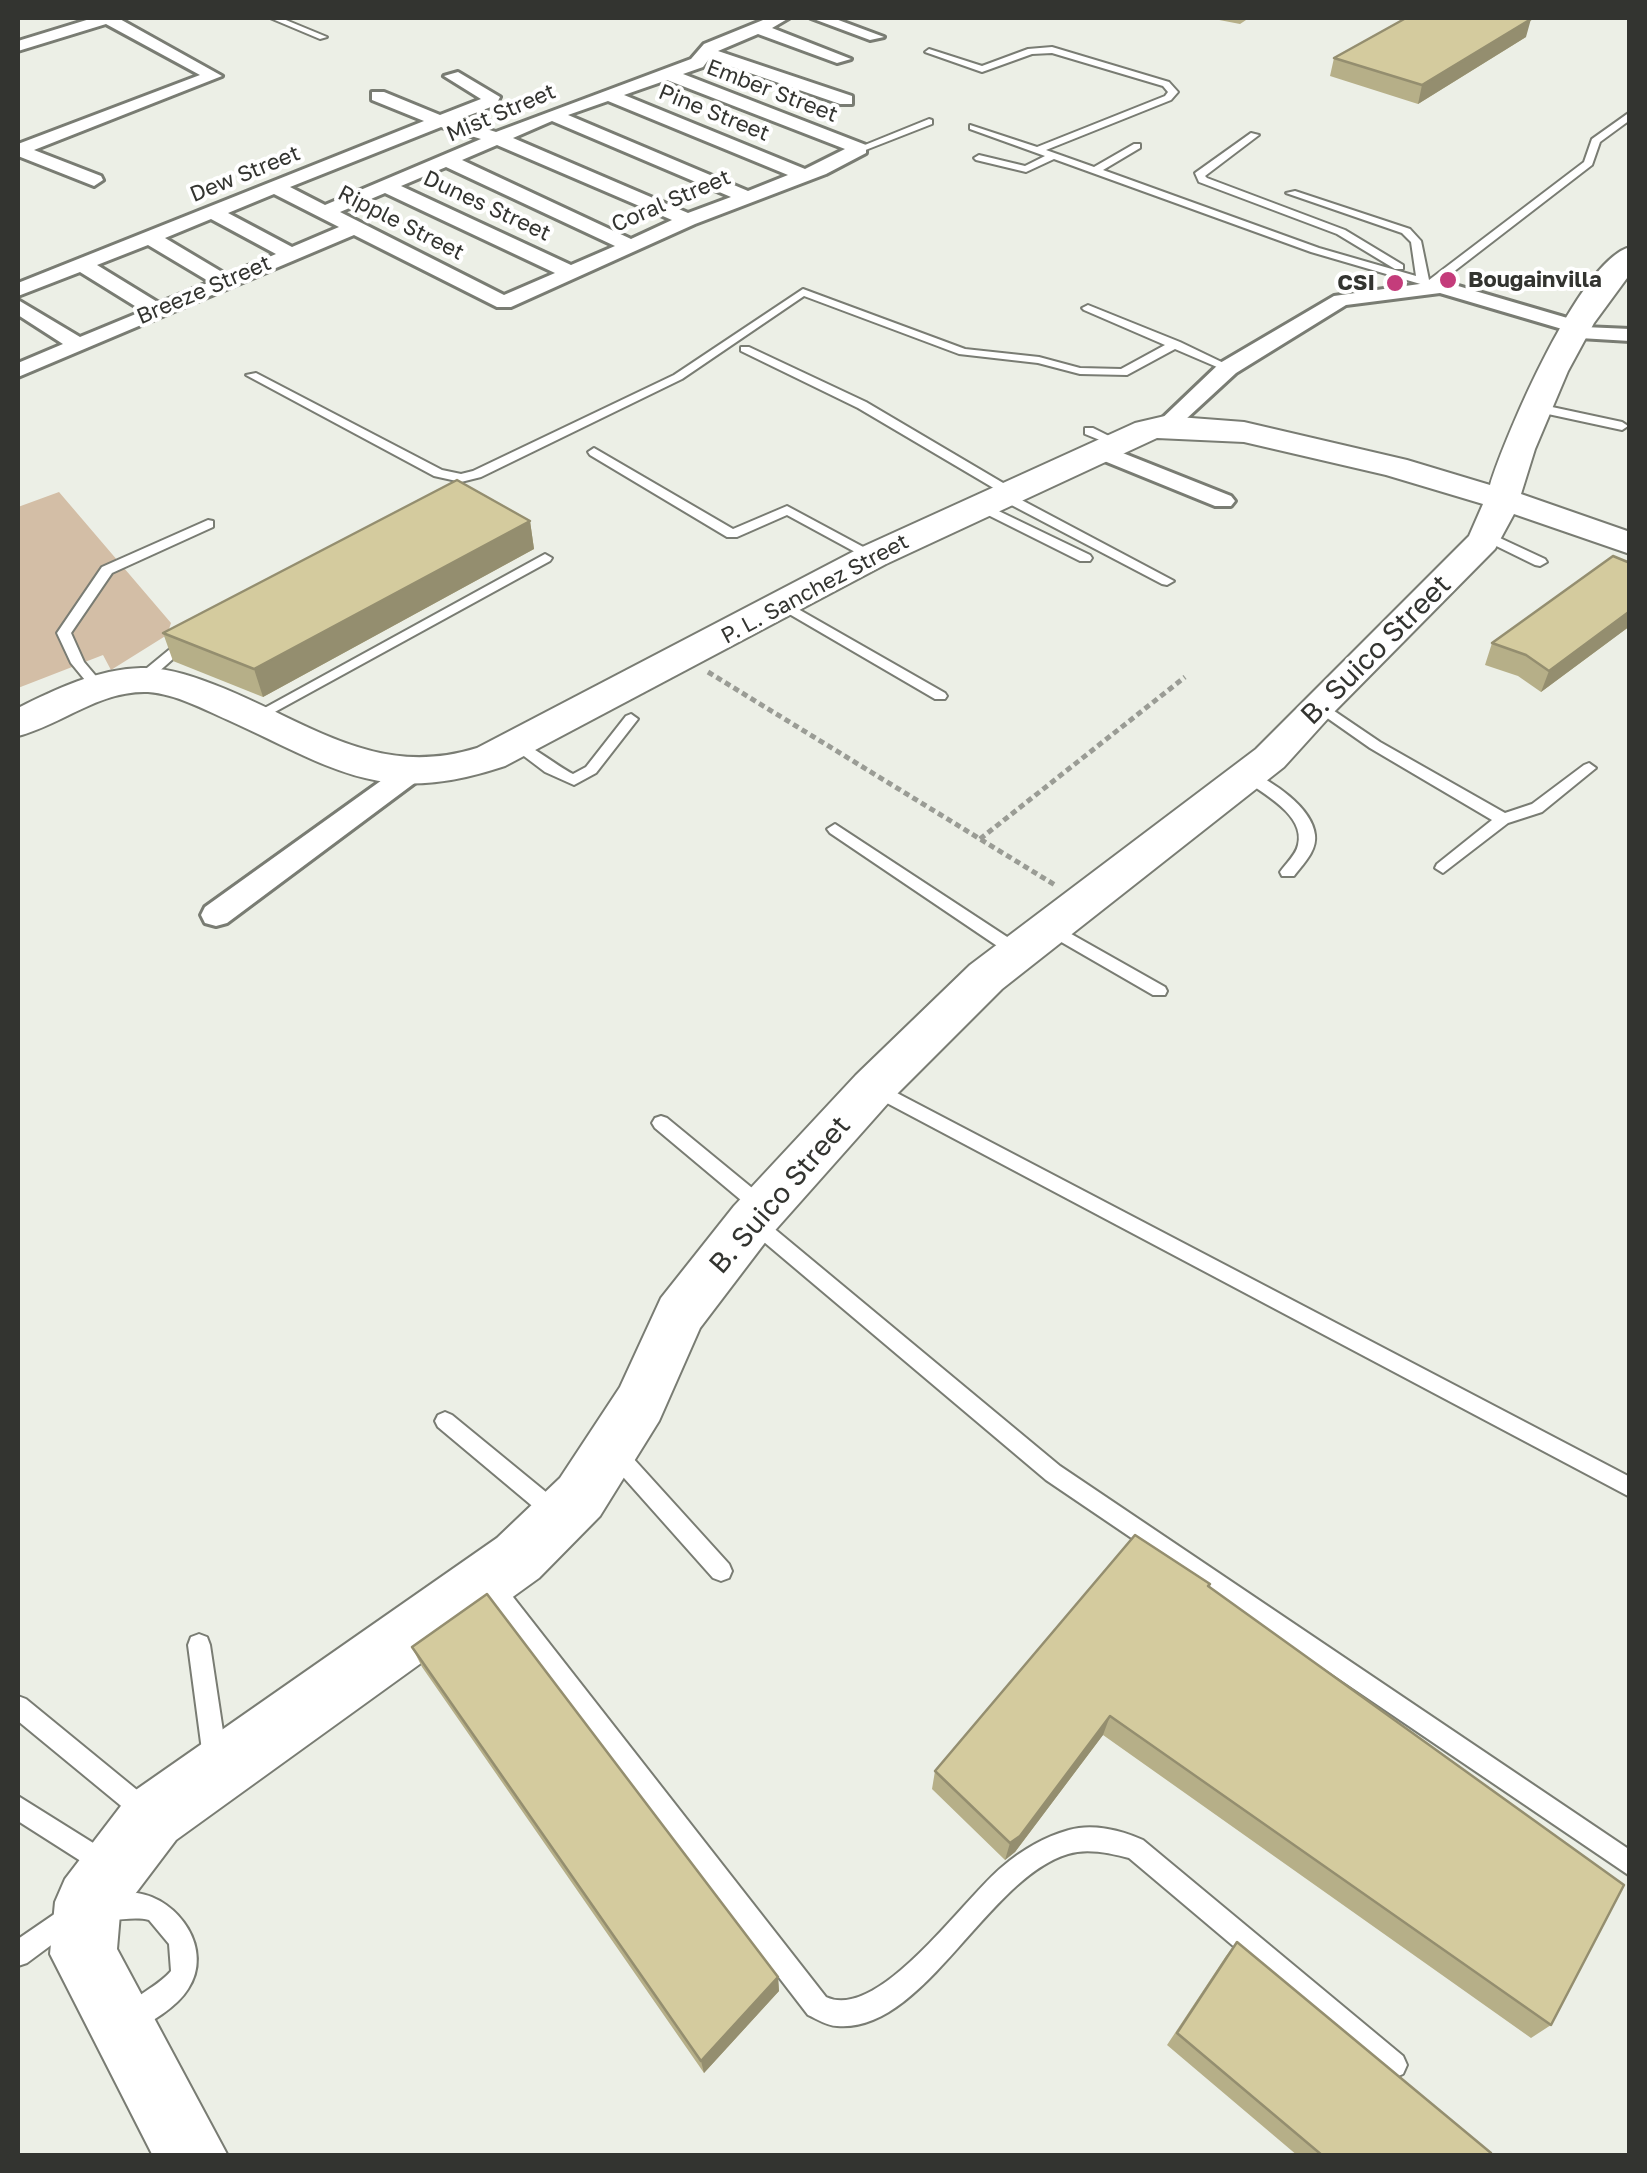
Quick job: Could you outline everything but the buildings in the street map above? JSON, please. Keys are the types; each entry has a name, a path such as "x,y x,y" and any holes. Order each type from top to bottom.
{"street":[{"path":"19,43 108,18 214,76 18,150 94,180"},
{"name":"Mist Street","path":"324,212 552,114 668,74 780,18"},
{"path":"819,18 876,38"},
{"path":"757,28 843,60"},
{"path":"701,58 846,100"},
{"name":"Ember Street","path":"668,74 860,149"},
{"name":"Dew Street","path":"18,290 490,100 491,96 452,76"},
{"name":"Pine Street","path":"608,94 804,175"},
{"path":"378,96 497,138 688,220"},
{"path":"552,114 744,196"},
{"name":"Coral Street","path":"504,303 688,220 860,149"},
{"path":"447,160 631,246"},
{"name":"Dunes Street","path":"384,185 570,272"},
{"name":"Ripple Street","path":"275,186 504,303"},
{"path":"212,212 290,254"},
{"name":"Breeze Street","path":"18,372 354,228"},
{"path":"149,237 225,282"},
{"name":"B. Suico Street","path":"96,1893 152,1817 487,1580 560,1517 580,1497 640,1404 680,1314 758,1214 873,1088 986,976 1270,758 1318,705 1396,632 1496,518 1518,451 1572,330 1598,290 1630,256"},
{"path":"80,264 156,310"},
{"path":"1165,426 1228,368 1341,300 1426,282 1572,330 1630,335"},
{"path":"18,306 77,344"},
{"name":"Breeze Street","path":"18,363 54,354"},
{"name":"P. L. Sanchez Street","path":"18,722 99,688 141,680 178,684 361,765 406,776 468,768 873,556 999,498 1102,442 1165,426 1211,428 1280,439 1496,518 1630,544"},
{"path":"1102,442 1223,500"},
{"path":"216,915 406,776"},
{"path":"96,1893 83,1954 192,2156"}],"lane":[{"path":"274,18 323,38"},
{"path":"929,52 982,69 1031,51 1052,50 1166,84 1173,92 1168,98 1037,150"},
{"path":"1426,282 1589,163 1595,141 1630,115"},
{"path":"860,149 929,122"},
{"path":"973,127 1314,250 1426,282"},
{"path":"1254,135 1198,175 1341,232 1426,282"},
{"path":"1096,170 1137,146"},
{"path":"979,158 1026,169 1053,156"},
{"path":"1290,193 1406,230 1416,242 1426,282"},
{"path":"252,376 438,473 461,478 477,474 678,377 803,292 963,352 1039,360 1080,371 1123,373 1176,344"},
{"path":"1088,308 1228,368"},
{"path":"744,349 862,405 1085,558"},
{"path":"1538,408 1622,426"},
{"path":"594,452 732,534 787,510 873,556"},
{"path":"999,498 1167,581"},
{"path":"1496,518 1540,562"},
{"path":"99,688 78,663 64,633 90,590 108,570 208,524"},
{"path":"257,716 544,558"},
{"path":"784,604 940,696"},
{"path":"141,680 180,642 196,634"},
{"path":"1318,705 1375,744 1503,819"},
{"path":"516,744 550,769 574,780 591,770 632,720"},
{"path":"1444,868 1503,819 1536,808 1589,768"},
{"path":"1248,776 1298,814 1307,829 1307,845 1288,872"},
{"path":"836,830 1051,928 1159,991"},
{"path":"873,1088 1630,1488"},
{"path":"661,1123 758,1214 1053,1472 1630,1864"},
{"path":"445,1421 560,1517"},
{"path":"611,1449 721,1572"},
{"path":"487,1580 817,2006 838,2014 865,2010 898,1990 1001,1884 1032,1858 1065,1842 1098,1839 1135,1848 1394,2065"},
{"path":"199,1645 217,1772"},
{"path":"18,1706 152,1817"},
{"path":"18,1808 96,1893 159,1911 177,1934 187,1964 180,1982 122,2026"},
{"path":"18,1954 96,1893"}],"path":[{"path":"684,658 980,838 1051,928"},
{"path":"980,838 1185,677"}],"shaded area":[{"path":"59,492 171,623 167,635 111,670 103,655 18,688 18,507"}],"place":[{"name":"Bougainvilla","path":"1448,280"},
{"name":"CSI","path":"1395,283"}]}
